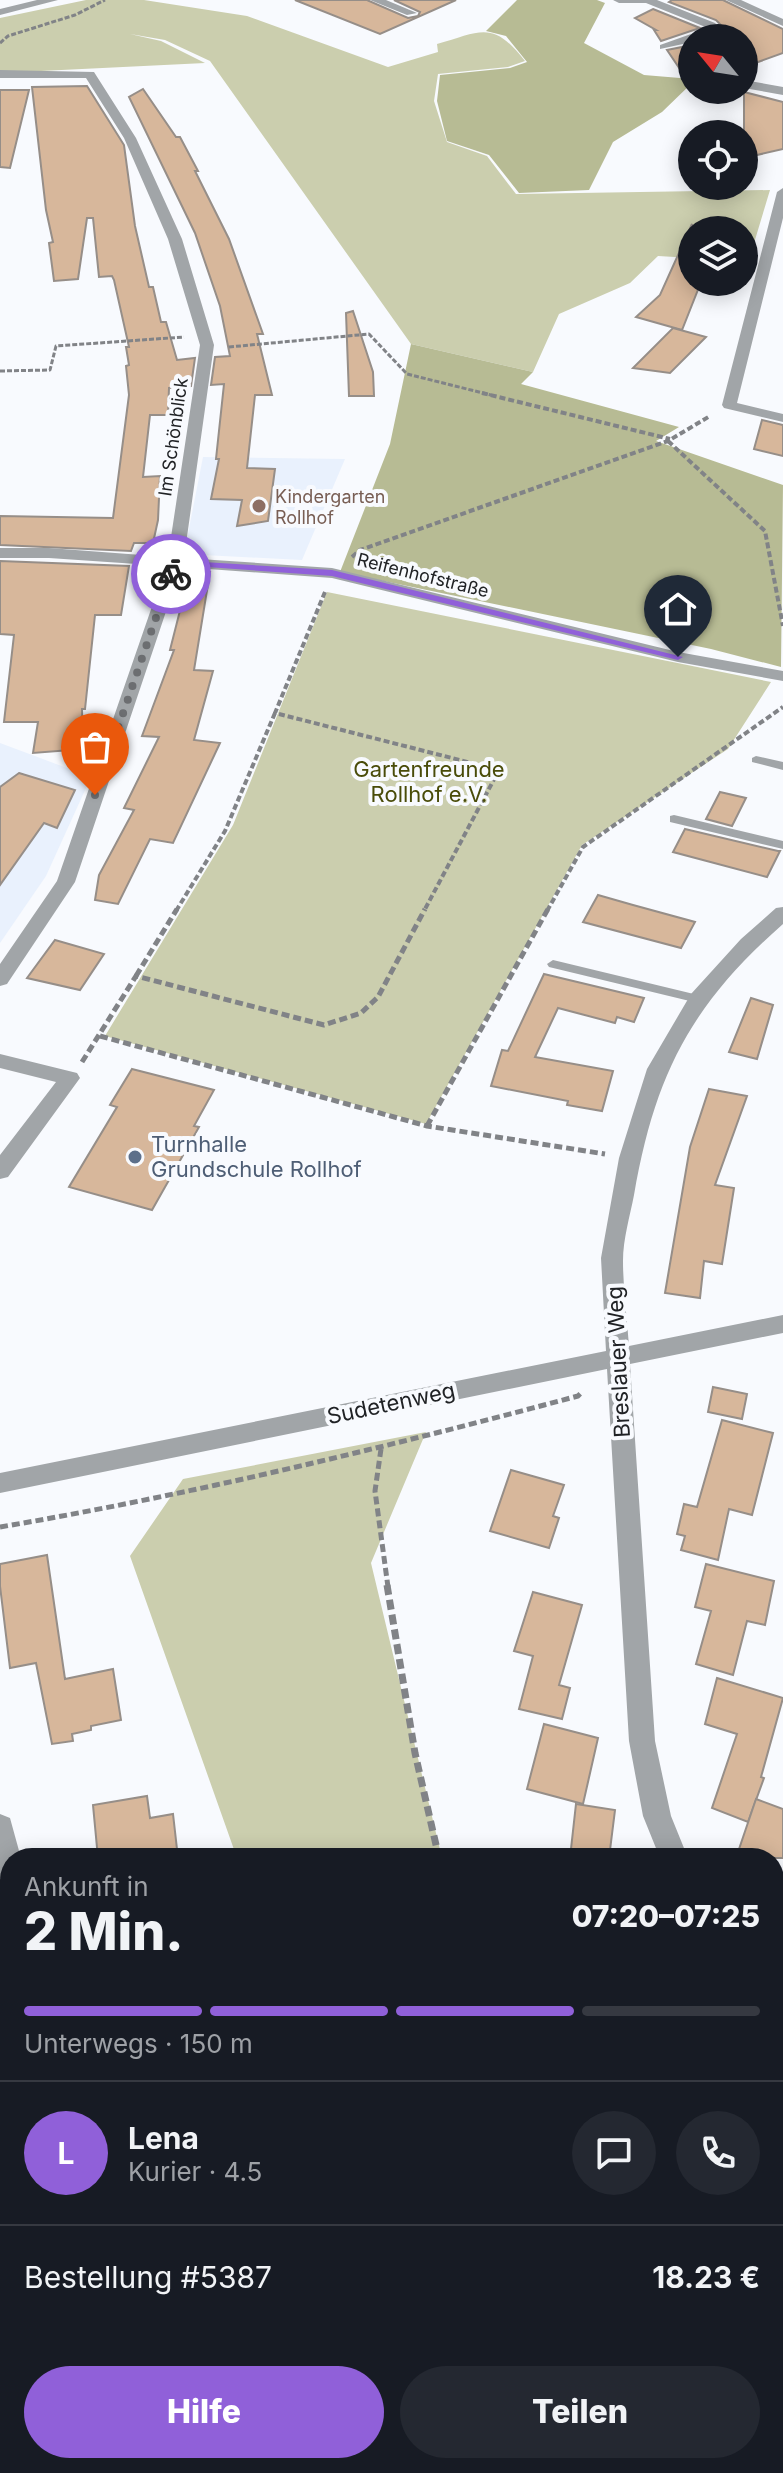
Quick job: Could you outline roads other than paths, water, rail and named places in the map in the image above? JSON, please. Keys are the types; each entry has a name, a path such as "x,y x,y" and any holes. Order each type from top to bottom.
{"street":[{"path":"0,12 52,0"},
{"path":"376,0 411,13"},
{"path":"619,0 647,0 708,24"},
{"path":"732,0 783,23"},
{"path":"664,47 678,42"},
{"name":"Im Schönblick","path":"0,74 90,75 130,138 175,239 205,343 175,562 66,882 0,979"},
{"path":"758,87 783,91"},
{"path":"783,192 729,405 783,418"},
{"name":"Reifenhofstraße","path":"0,553 332,573 678,657 783,676"},
{"name":"Breslauer Weg","path":"670,1848 657,1816 642,1741 612,1258 630,1158 657,1069 698,999 748,944 783,913"},
{"path":"0,1061 70,1078 0,1171"},
{"name":"Sudetenweg","path":"0,1483 783,1324"},
{"path":"0,1827 5,1848"}],"lane":[{"path":"756,760 783,766"},
{"path":"674,819 783,845"},
{"path":"553,964 698,999"}],"place":[{"name":"Kindergarten Rollhof","path":"259,506"},
{"name":"Turnhalle Grundschule Rollhof","path":"135,1157"}],"park label":[{"name":"Gartenfreunde Rollhof e.V.","path":"429,782"}]}
